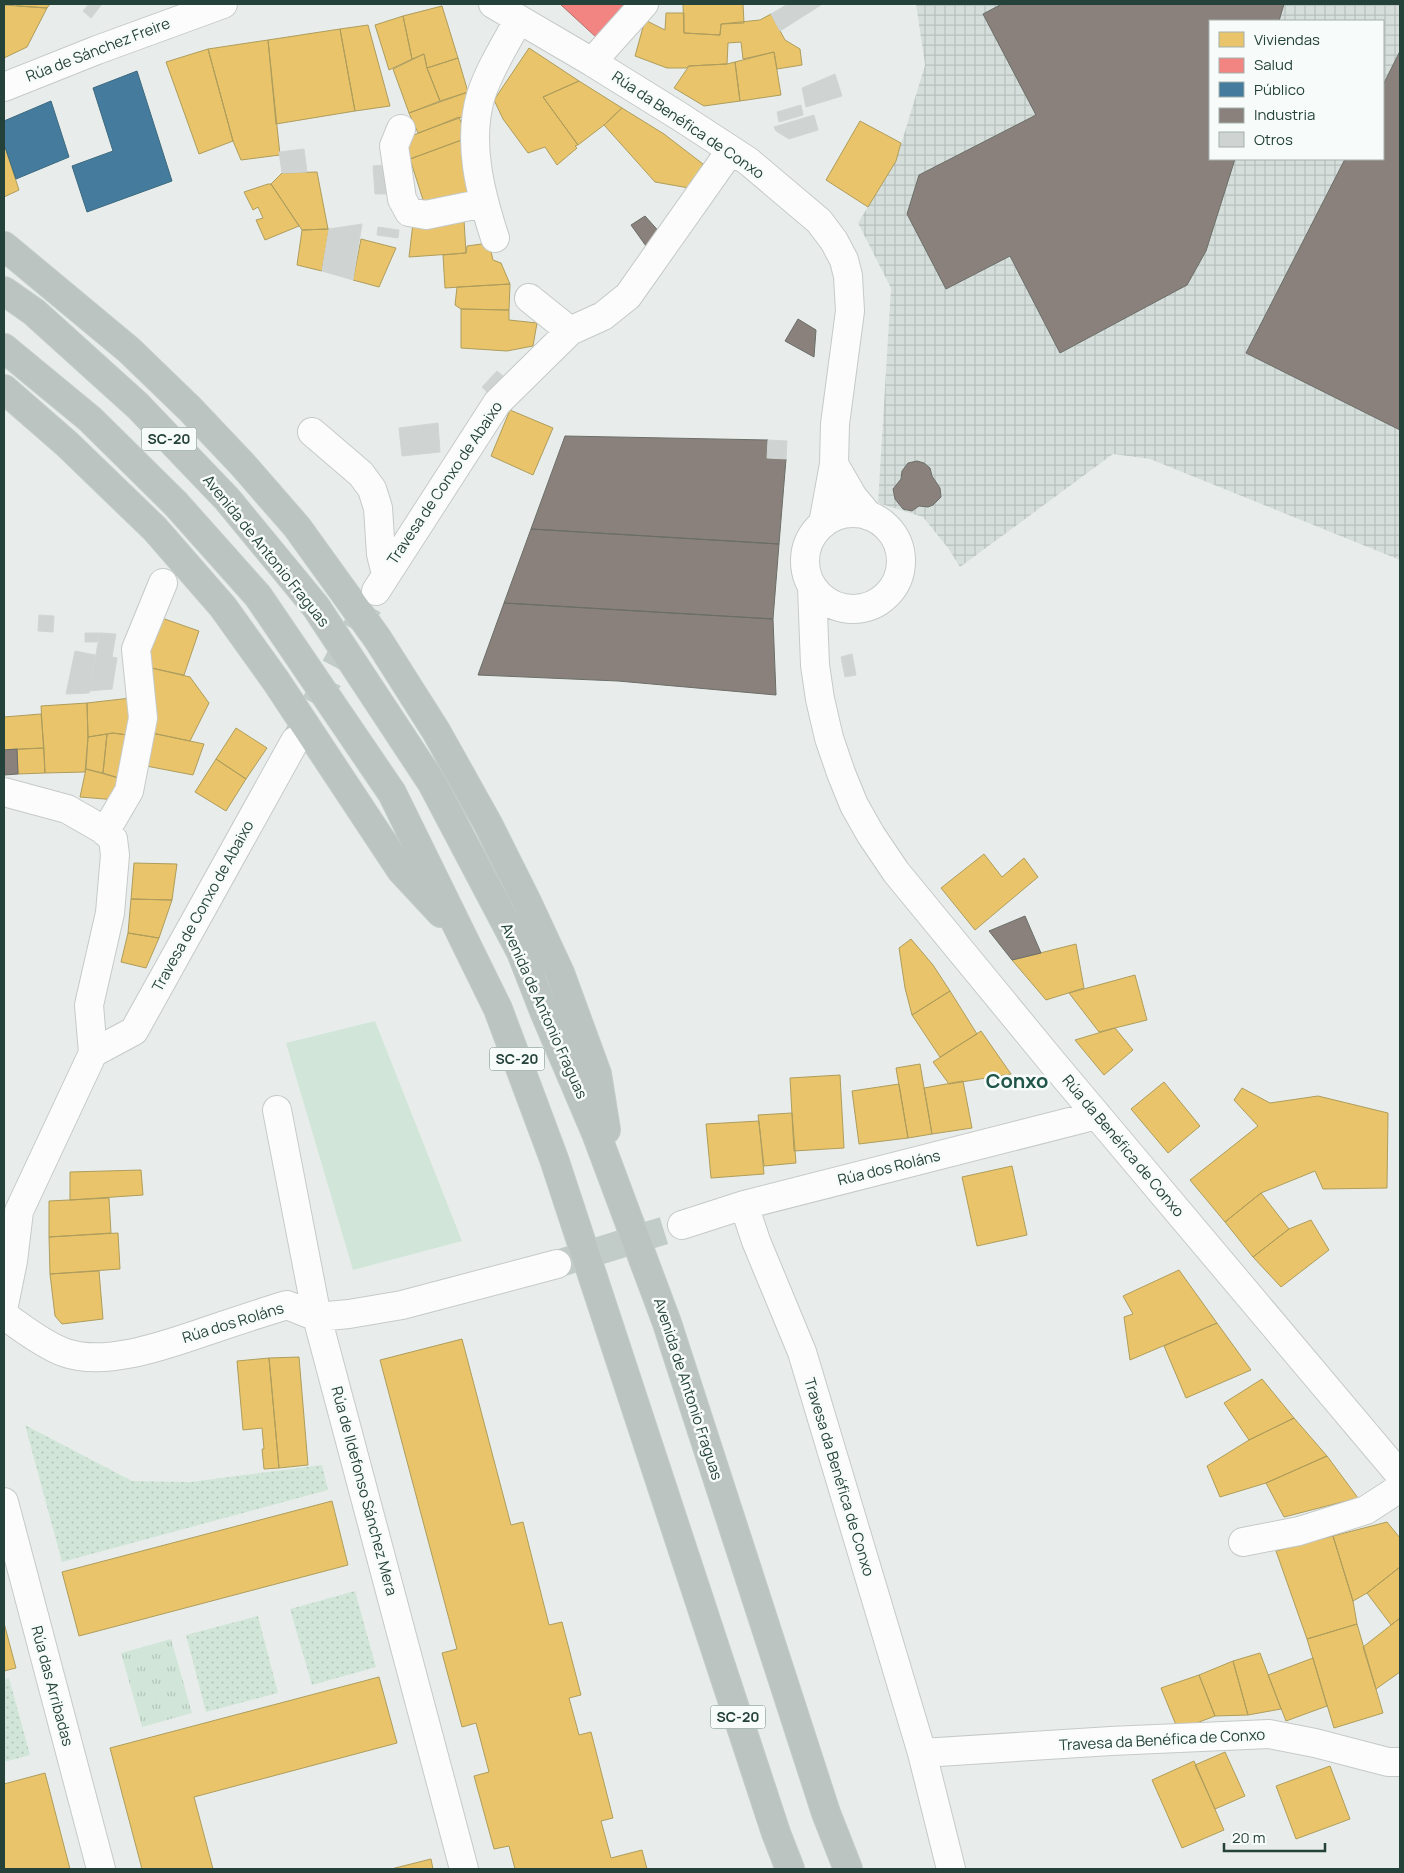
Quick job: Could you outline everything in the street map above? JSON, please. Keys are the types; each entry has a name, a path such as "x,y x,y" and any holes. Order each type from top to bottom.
{"highway":[{"path":"4,246 129,350 190,409 243,465 297,527 377,638 436,731 488,824 560,973 597,1074 613,1176"},
{"name":"Avenida de Antonio Fraguas","path":"4,291 34,312 138,406 227,499 316,607 432,783 521,952 613,1176 667,1322 826,1813 848,1869"},
{"name":"SC-20","path":"4,348 90,420 176,504 258,596 392,793 498,1009 554,1159 776,1833 790,1869"},
{"path":"4,390 67,444 155,530 223,606 401,870 462,936"}],"street":[{"name":"Rúa de Sánchez Freire","path":"4,87 97,50 223,4"},
{"name":"Rúa da Benéfica de Conxo","path":"494,4 592,62 732,150 819,220 834,241 844,260 849,286 850,311 835,424 834,464 823,524 816,531 807,548 805,567 812,587 815,665 820,699 829,738 854,805 871,835 896,872 1097,1115 1400,1475"},
{"path":"592,62 644,4"},
{"path":"495,238 484,203 474,133 481,95 492,69 519,18"},
{"path":"401,129 394,146 402,199 409,212 426,215 484,203"},
{"name":"Travesa de Conxo de Abaixo","path":"312,432 361,474 372,489 378,508 381,582 496,403 570,331 603,316 628,296 732,150"},
{"path":"529,298 570,331"},
{"path":"812,587 823,599 835,605 847,609 857,609 876,603 884,597 898,577 900,561 898,545 891,533 870,516 853,497 834,464"},
{"path":"823,524 832,518 844,515 870,516"},
{"path":"105,832 129,791 143,718 136,649 162,583"},
{"path":"815,665 827,639 847,609"},
{"name":"Travesa de Conxo de Abaixo","path":"93,1053 134,1031 295,741"},
{"path":"4,792 66,809 105,832 113,839 116,855 110,913 90,1005 93,1053 19,1211 13,1261 4,1305"},
{"name":"Rúa de Ildefonso Sánchez Mera","path":"277,1110 317,1318 464,1869"},
{"name":"Rúa dos Roláns","path":"682,1225 744,1205 1097,1115"},
{"name":"Travesa da Benéfica de Conxo","path":"744,1205 756,1241 802,1352 922,1753 951,1869"},
{"path":"317,1318 402,1305 557,1264"},
{"name":"Rúa dos Roláns","path":"4,1315 22,1329 65,1353 99,1358 152,1349 287,1305 317,1318"},
{"path":"1243,1542 1299,1531 1366,1510 1400,1488"},
{"name":"Rúa das Arribadas","path":"4,1502 101,1869"},
{"name":"Travesa da Benéfica de Conxo","path":"922,1753 1112,1741 1269,1734 1315,1743 1388,1762 1400,1762"}],"shaded area":[{"path":"916,4 1400,4 1400,560 1150,459 1113,454 960,567 948,548 923,517 878,503 891,288 858,223 896,161 925,65"}],"green space":[{"path":"375,1021 462,1241 353,1270 286,1043"},
{"path":"25,1425 132,1481 191,1482 322,1465 328,1490 62,1562"},
{"path":"355,1591 376,1667 312,1685 290,1609"},
{"path":"258,1616 278,1693 206,1712 186,1635"},
{"path":"171,1639 192,1713 142,1727 121,1653"},
{"path":"9,1678 30,1755 4,1762 4,1680"}],"building: Viviendas":[{"path":"17,4 50,4 47,8 17,6"},
{"path":"683,4 743,4 744,23 721,24 720,35 684,33"},
{"path":"4,5 47,8 27,47 4,58"},
{"path":"442,6 458,58 427,68 424,54 412,59 403,16"},
{"path":"666,13 684,13 684,33 720,35 721,24 760,20 771,14 785,40 800,49 802,65 777,69 774,52 743,59 741,42 728,43 727,64 667,68 635,56 645,20 665,30"},
{"path":"403,16 412,59 389,70 375,25"},
{"path":"368,25 390,106 355,111 340,29"},
{"path":"340,29 355,111 276,124 268,40"},
{"path":"268,40 280,155 241,160 233,141 208,49"},
{"path":"529,48 579,81 543,97 578,145 557,165 545,147 528,153 503,119 494,100"},
{"path":"208,49 233,141 199,154 166,62"},
{"path":"774,52 781,95 740,101 735,62"},
{"path":"424,54 427,68 440,101 409,113 393,69"},
{"path":"458,58 468,92 440,101 427,68"},
{"path":"735,62 740,101 704,106 674,88 689,66"},
{"path":"579,81 622,108 578,145 543,97"},
{"path":"468,92 476,112 418,133 409,113"},
{"path":"622,108 664,134 703,164 689,188 655,182 604,125"},
{"path":"459,117 467,138 410,159 404,139"},
{"path":"860,121 901,143 896,161 868,207 826,180"},
{"path":"467,138 473,194 425,206 410,159"},
{"path":"4,144 19,190 4,197"},
{"path":"317,172 328,229 302,230 271,184 282,173"},
{"path":"271,184 299,226 265,240 256,220 263,218 258,207 253,210 244,192"},
{"path":"464,220 466,253 409,257 413,223"},
{"path":"329,229 322,271 297,265 302,230"},
{"path":"361,239 396,248 379,287 353,280"},
{"path":"489,243 493,260 501,263 510,284 445,288 443,255 466,253 467,246"},
{"path":"510,284 509,310 461,309 455,305 457,287"},
{"path":"461,309 509,310 509,320 537,323 533,346 507,351 461,348"},
{"path":"510,410 553,428 533,475 491,456"},
{"path":"153,615 199,631 184,675 147,667"},
{"path":"147,667 190,677 209,703 190,741 147,732"},
{"path":"131,698 134,736 113,733 88,737 87,703"},
{"path":"87,703 88,737 85,772 45,773 41,706"},
{"path":"41,714 44,748 4,750 4,717"},
{"path":"236,728 267,748 246,779 216,759"},
{"path":"147,732 204,744 193,775 141,765"},
{"path":"107,734 134,736 122,779 103,773"},
{"path":"107,734 103,773 86,769 88,737"},
{"path":"44,748 45,773 18,774 17,749"},
{"path":"216,759 246,779 226,811 195,792"},
{"path":"86,769 122,779 117,800 80,797"},
{"path":"984,854 1002,877 1024,858 1038,877 975,930 941,888"},
{"path":"134,863 177,864 172,900 131,899"},
{"path":"131,899 172,900 159,938 128,933"},
{"path":"128,933 159,938 146,968 121,962"},
{"path":"911,939 933,965 950,991 912,1015 905,988 899,948"},
{"path":"1076,944 1084,988 1046,1000 1012,960"},
{"path":"1135,975 1147,1020 1099,1032 1069,993"},
{"path":"950,991 977,1034 940,1057 912,1015"},
{"path":"1115,1028 1133,1050 1104,1075 1075,1040"},
{"path":"981,1031 1011,1074 949,1084 933,1062"},
{"path":"920,1064 932,1134 908,1138 896,1068"},
{"path":"840,1075 844,1148 794,1151 790,1078"},
{"path":"963,1081 972,1128 932,1134 924,1088"},
{"path":"1164,1082 1200,1126 1168,1153 1131,1109"},
{"path":"899,1084 908,1138 859,1144 852,1091"},
{"path":"1242,1088 1270,1103 1318,1096 1388,1113 1387,1188 1323,1189 1315,1171 1261,1193 1225,1222 1190,1180 1258,1126 1234,1100"},
{"path":"792,1113 796,1163 764,1166 758,1115"},
{"path":"759,1121 764,1174 711,1178 706,1124"},
{"path":"1012,1166 1027,1235 977,1246 962,1177"},
{"path":"141,1170 143,1195 70,1200 70,1172"},
{"path":"1261,1193 1289,1229 1253,1257 1225,1222"},
{"path":"109,1198 111,1233 49,1237 49,1201"},
{"path":"1311,1220 1329,1250 1281,1287 1253,1257 1289,1229"},
{"path":"118,1233 120,1269 50,1274 49,1237"},
{"path":"1179,1270 1217,1323 1130,1360 1124,1317 1133,1314 1123,1296"},
{"path":"99,1271 103,1319 62,1324 55,1316 50,1274"},
{"path":"1217,1323 1251,1370 1186,1398 1164,1346"},
{"path":"462,1339 511,1525 523,1522 549,1625 562,1622 581,1695 569,1698 579,1735 591,1732 613,1818 601,1821 611,1858 642,1850 647,1869 515,1869 509,1846 494,1849 474,1776 489,1772 476,1723 462,1727 442,1653 457,1649 380,1360"},
{"path":"299,1357 308,1465 279,1468 269,1358"},
{"path":"269,1358 279,1468 264,1469 262,1428 243,1430 237,1361"},
{"path":"1262,1379 1294,1418 1249,1440 1224,1403"},
{"path":"1294,1418 1327,1456 1266,1483 1220,1497 1207,1466 1249,1440"},
{"path":"1327,1456 1358,1498 1284,1517 1266,1483"},
{"path":"332,1501 348,1565 79,1636 62,1572"},
{"path":"1387,1522 1400,1538 1400,1567 1367,1593 1353,1601 1333,1536"},
{"path":"1333,1536 1353,1601 1357,1624 1307,1639 1276,1551"},
{"path":"1400,1567 1400,1618 1391,1625 1367,1593"},
{"path":"1400,1618 1400,1672 1376,1689 1363,1647"},
{"path":"4,1623 16,1668 4,1671"},
{"path":"1357,1624 1383,1713 1334,1728 1307,1639"},
{"path":"1260,1653 1281,1709 1248,1715 1233,1661"},
{"path":"1313,1658 1327,1706 1286,1721 1268,1675"},
{"path":"1233,1661 1248,1715 1215,1716 1199,1675"},
{"path":"1199,1675 1215,1716 1178,1730 1161,1688"},
{"path":"379,1677 397,1743 194,1797 213,1869 142,1869 110,1748"},
{"path":"1225,1752 1245,1796 1215,1809 1195,1765"},
{"path":"1194,1761 1224,1830 1182,1848 1152,1780"},
{"path":"1330,1766 1350,1819 1296,1839 1276,1786"},
{"path":"45,1773 70,1869 4,1869 4,1784"},
{"path":"431,1859 433,1869 392,1869 395,1868"}],"building: Salud":[{"path":"560,4 629,4 597,38"}],"building: Público":[{"path":"137,71 172,181 87,212 72,166 113,151 93,88"},
{"path":"51,101 69,157 16,179 4,144 4,121"}],"building: Industria":[{"path":"1002,4 1284,4 1279,20 1209,20 1209,160 1235,160 1206,251 1187,285 1060,353 1010,256 946,289 907,214 919,175 1036,115 983,14"},
{"path":"1400,51 1400,430 1246,353 1344,160 1384,160 1384,83"},
{"path":"645,216 663,236 651,253 631,225"},
{"path":"798,319 816,330 814,357 785,341"},
{"path":"565,436 768,440 767,458 786,459 779,544 531,529"},
{"path":"917,461 924,463 930,468 932,476 940,488 941,497 933,505 928,507 919,506 912,511 903,509 895,499 893,489 901,479 902,471 908,463"},
{"path":"531,529 779,544 773,619 504,603"},
{"path":"504,603 773,619 776,695 618,681 478,675"},
{"path":"17,749 18,774 4,775 4,750"},
{"path":"1025,916 1041,953 1012,960 989,931"}],"building: Otros":[{"path":"89,4 102,4 91,18 83,11"},
{"path":"788,4 821,5 780,31 771,14"},
{"path":"835,74 842,96 806,107 802,88"},
{"path":"801,105 803,115 779,122 777,112"},
{"path":"814,115 818,130 789,139 776,131 774,127"},
{"path":"304,149 307,172 282,173 279,152"},
{"path":"384,165 386,194 375,194 373,166"},
{"path":"362,224 353,280 322,271 329,229"},
{"path":"378,227 399,230 398,238 377,235"},
{"path":"497,371 503,376 488,393 482,387"},
{"path":"438,423 440,452 402,456 399,428"},
{"path":"768,440 787,441 786,459 767,458"},
{"path":"39,615 54,616 53,632 38,631"},
{"path":"85,633 100,633 97,642 85,642"},
{"path":"100,633 116,634 112,657 117,658 112,689 89,691"},
{"path":"75,651 95,655 89,693 66,694"},
{"path":"852,654 856,675 845,677 841,657"}],"tunnel":[{"path":"295,741 373,597"},
{"path":"557,1264 682,1225"}],"district":[{"name":"Conxo","path":"1017,1081"}]}
